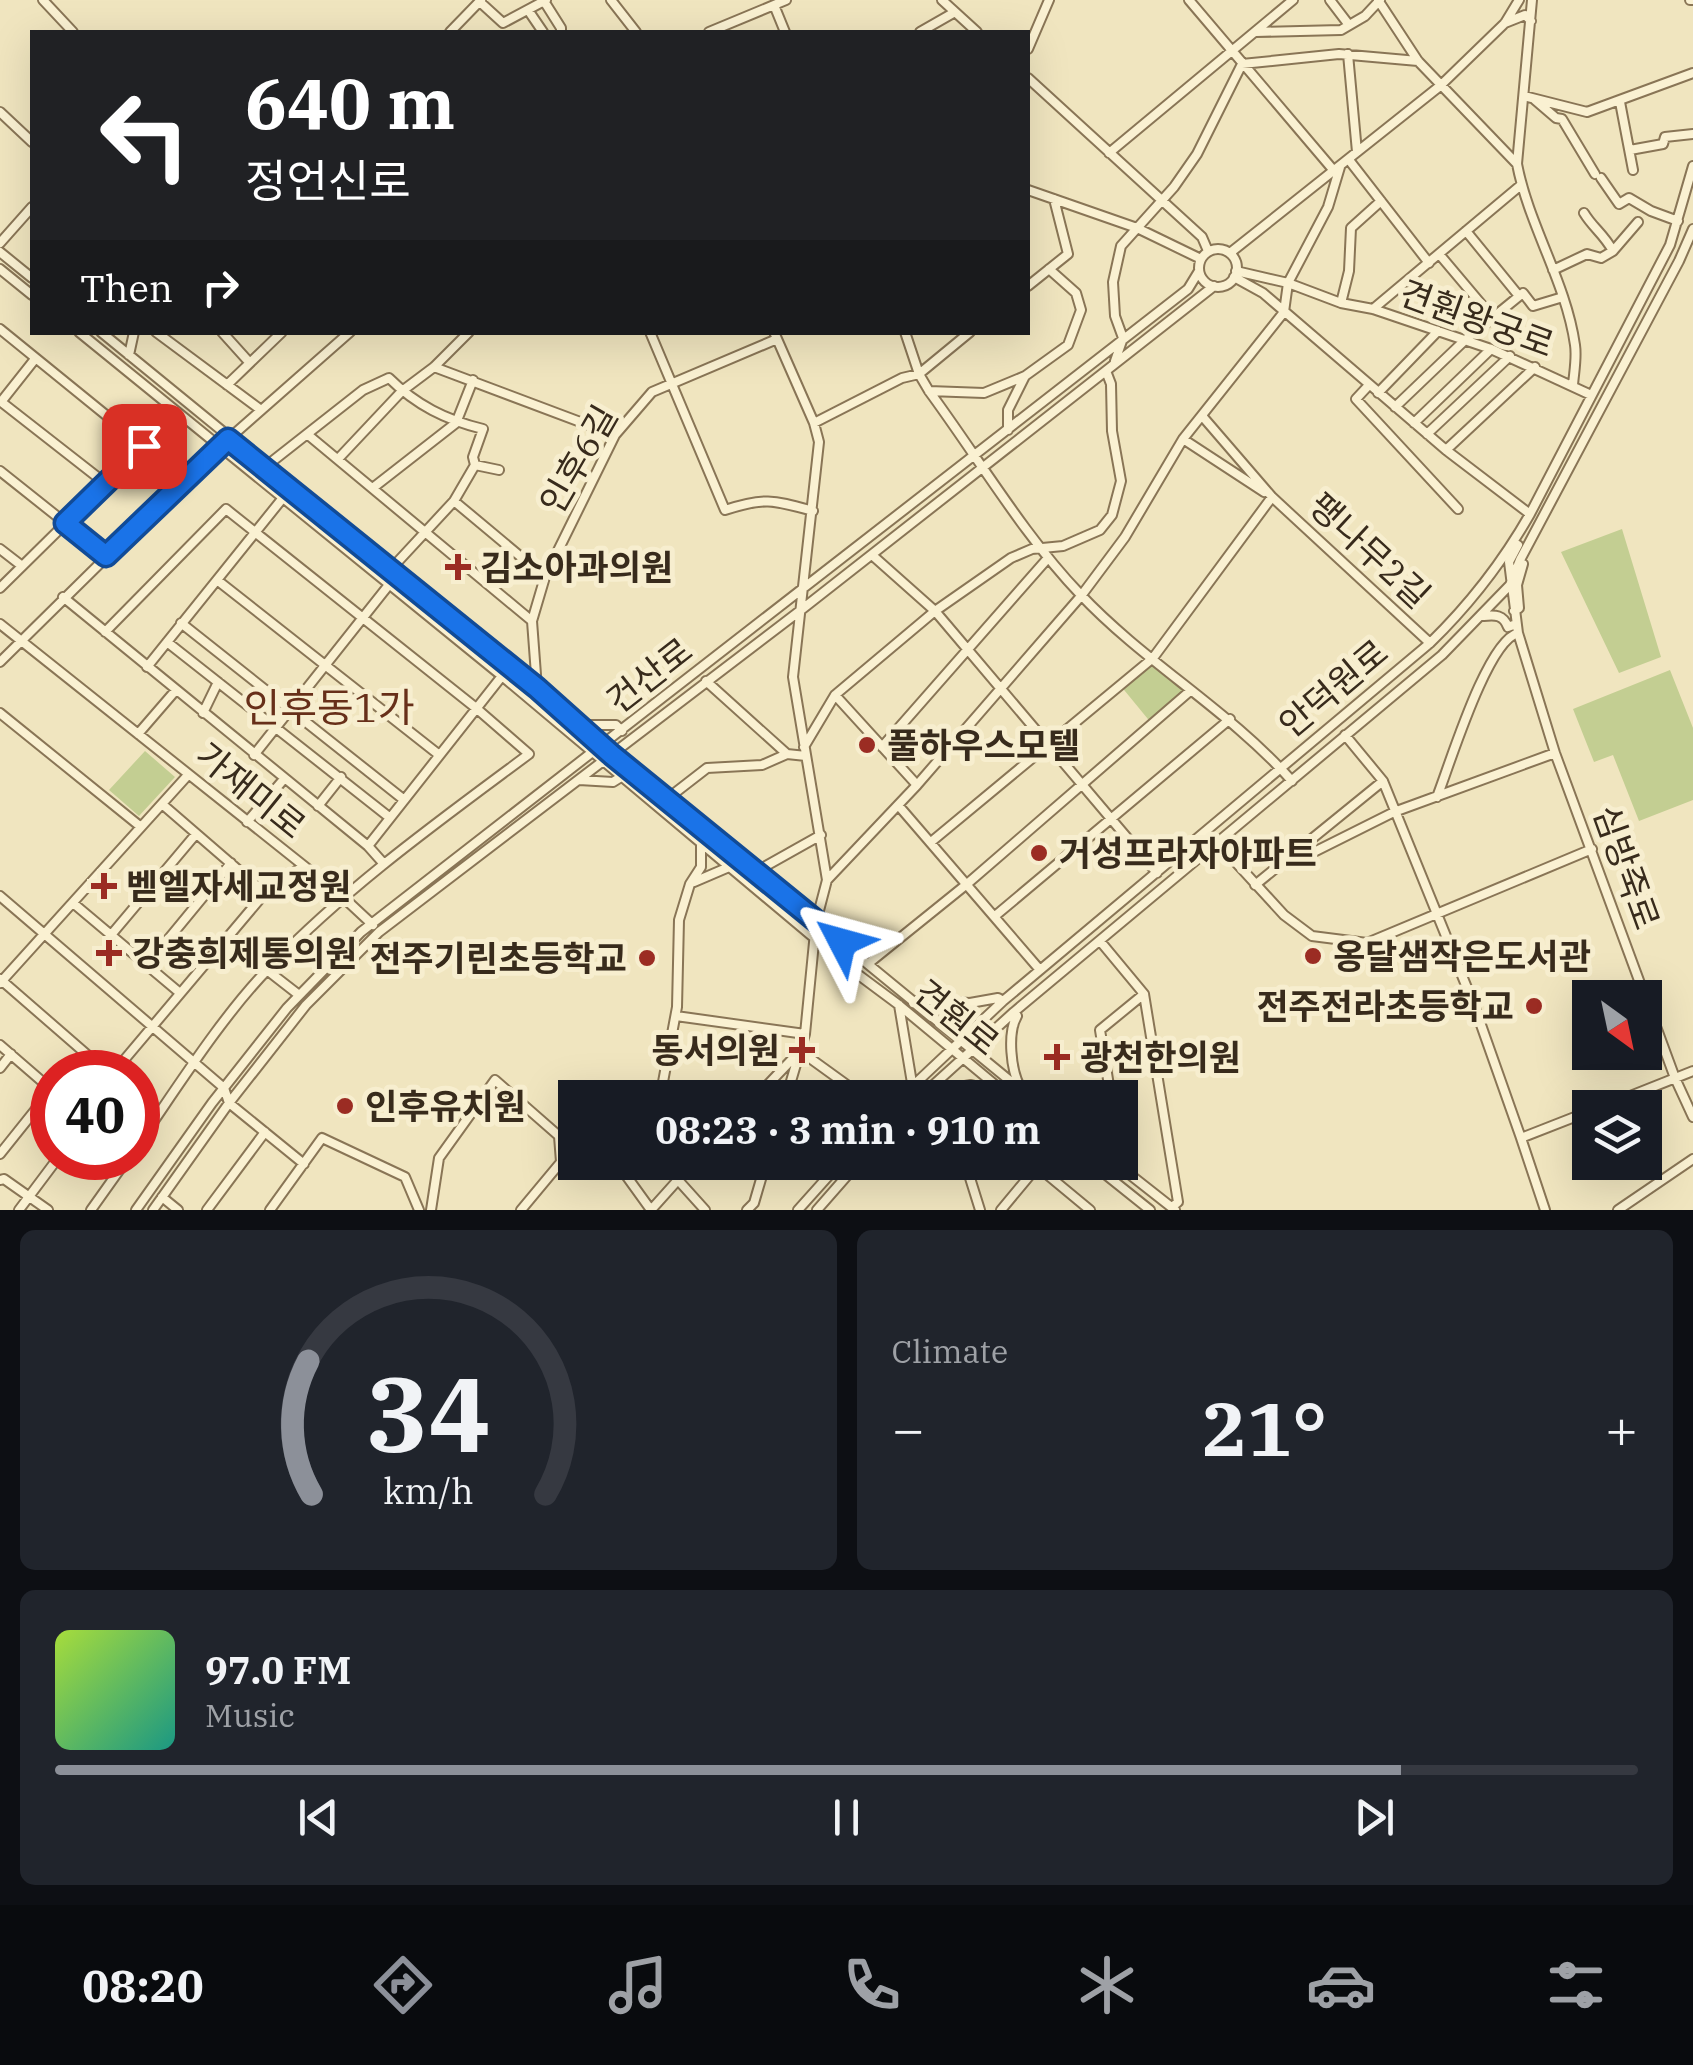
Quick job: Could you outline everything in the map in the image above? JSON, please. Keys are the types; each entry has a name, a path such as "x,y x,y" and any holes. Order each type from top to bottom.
{"street":[{"path":"43,0 70,30"},
{"path":"452,30 480,1 503,23 545,0 562,30"},
{"path":"611,0 634,30"},
{"path":"714,30 786,0"},
{"path":"942,0 975,30"},
{"path":"1030,43 1049,0"},
{"path":"1189,0 1338,170"},
{"path":"1330,0 1345,28"},
{"path":"1254,32 1345,28 1365,16 1379,0 1418,61 1516,164"},
{"path":"1230,253 1440,86 1505,22 1519,0"},
{"path":"1532,0 1529,97 1516,164 1563,297 1575,348 1573,384"},
{"path":"1109,153 1287,2"},
{"path":"774,5 784,30"},
{"path":"529,6 542,30"},
{"path":"924,30 955,12"},
{"path":"1505,22 1525,15 1530,20 1531,32"},
{"path":"1242,64 1348,54 1418,61"},
{"path":"1348,54 1357,152"},
{"path":"805,752 836,695 935,611 1011,558 1090,537 1112,515 1121,481 1112,431 1110,368 1123,338 1115,316 1113,282 1121,246 1174,188 1197,154 1242,64"},
{"path":"1529,97 1587,112 1693,73"},
{"path":"1030,80 1202,237 1205,255 1199,271 1214,286"},
{"path":"1529,97 1562,119 1619,204 1630,198 1650,211 1678,220"},
{"path":"1620,102 1633,170"},
{"path":"0,112 30,140"},
{"path":"1630,150 1663,144 1665,138 1693,134"},
{"path":"1349,160 1429,263"},
{"name":"안덕원로","path":"915,1080 1002,1002 1430,643 1476,595 1530,514 1670,245 1693,166"},
{"path":"827,880 917,785 1052,630 1124,537 1183,439 1284,312 1288,283 1328,207 1338,170"},
{"path":"1373,309 1521,185"},
{"path":"1030,191 1205,255 1219,249 1230,253 1236,261 1236,274 1446,450 1530,514"},
{"path":"1030,284 1068,254 1054,199"},
{"path":"1340,303 1349,271 1351,228 1381,201"},
{"path":"0,243 30,209"},
{"path":"1584,213 1590,224 1602,230 1613,252"},
{"path":"1553,270 1587,254 1601,258 1613,252 1638,222"},
{"name":"안덕원로","path":"938,1080 1442,655 1483,616 1510,585 1693,229"},
{"path":"1466,232 1520,296"},
{"path":"0,252 30,276"},
{"path":"1440,254 1493,318"},
{"path":"0,269 30,293"},
{"path":"930,391 984,393 1025,376 1068,346 1081,310 1076,293 1049,269"},
{"name":"건산로","path":"136,1210 224,1088 299,996 372,923 1188,289 1199,271"},
{"name":"견훤왕궁로","path":"1236,274 1288,283 1340,303 1373,309 1464,340 1510,356 1591,395"},
{"name":"건산로","path":"154,1210 229,1103 306,1005 379,932 872,555 1214,286 1226,285 1236,274"},
{"path":"1395,406 1464,340 1523,293 1534,306 1563,297"},
{"path":"0,329 144,446 0,588"},
{"path":"1378,393 1438,332"},
{"name":"견훤로","path":"83,335 990,1080"},
{"name":"견훤로","path":"105,335 1008,1080"},
{"path":"129,355 133,335"},
{"path":"160,335 261,410"},
{"path":"225,335 249,362"},
{"path":"227,385 278,335"},
{"path":"0,662 219,447 346,335"},
{"path":"338,459 402,391 434,367 466,335"},
{"path":"651,335 725,510 773,500 813,510"},
{"path":"905,335 919,374 1048,558 1081,596 1190,691 1230,719 1292,781"},
{"path":"814,424 902,378 919,374 966,335"},
{"path":"776,336 818,442 793,677 827,880 816,922 805,1034 791,1080"},
{"name":"인후6길","path":"537,688 532,621 544,577 616,435 652,392 776,336"},
{"path":"1414,423 1490,349"},
{"path":"1428,434 1510,356"},
{"path":"36,359 0,402 105,483"},
{"path":"434,367 616,435"},
{"path":"1446,450 1535,367"},
{"path":"1008,430 1008,410 1025,376"},
{"path":"265,467 363,390 389,378 409,398 456,423 482,429 472,457 474,465 454,500 391,568"},
{"path":"374,487 456,423 473,380"},
{"path":"1369,385 1356,399 1458,509"},
{"name":"팽나무2길","path":"1203,417 1272,497 1430,643"},
{"path":"307,434 532,621"},
{"name":"팽나무2길","path":"1183,439 1272,497"},
{"path":"474,465 499,470"},
{"path":"0,471 106,556"},
{"name":"팽나무2길","path":"930,842 1152,658 1272,497"},
{"path":"147,666 282,499"},
{"path":"454,500 544,577"},
{"path":"105,632 226,509 529,754 343,897 267,969 160,1113"},
{"path":"1510,585 1509,562 1520,542 1520,532"},
{"path":"0,549 22,566"},
{"path":"872,555 935,611 1157,873"},
{"path":"882,746 1048,558"},
{"path":"1514,611 1519,608 1518,585 1524,563 1520,560"},
{"path":"217,580 438,754"},
{"name":"심방죽로","path":"1510,585 1517,628 1555,754 1693,1117"},
{"path":"254,755 388,586"},
{"path":"63,597 368,846 384,864"},
{"path":"1483,616 1497,614 1508,626 1517,628"},
{"path":"181,623 402,800"},
{"name":"가재미로","path":"0,624 343,897 379,932"},
{"path":"1437,797 1489,663 1517,628"},
{"path":"167,642 390,816"},
{"path":"368,846 502,676"},
{"name":"건산로","path":"706,681 787,754"},
{"path":"203,713 218,682"},
{"path":"138,734 176,690"},
{"path":"869,962 967,884 1190,691"},
{"path":"836,695 917,785"},
{"path":"0,714 141,827"},
{"path":"995,916 1230,719"},
{"path":"584,729 590,725 616,726 622,730"},
{"path":"1345,735 1383,781 1474,1005 1545,1210"},
{"path":"667,799 707,768 762,764 805,752"},
{"path":"1314,852 1394,812 1555,754"},
{"path":"84,1050 1,981 188,775"},
{"path":"314,803 342,777"},
{"path":"578,780 615,782 621,777"},
{"path":"247,822 284,780"},
{"path":"1255,885 1383,781"},
{"path":"162,804 266,892"},
{"path":"898,805 1040,970"},
{"path":"111,935 196,834"},
{"path":"756,871 821,834"},
{"path":"701,844 704,871"},
{"path":"1212,846 1230,856 1255,885 1312,936 1368,943 1592,849"},
{"path":"147,966 231,864"},
{"path":"130,1050 266,892 302,867"},
{"path":"664,1080 676,1016 679,920 690,884 704,871 729,867"},
{"path":"0,896 224,1088 229,1103 304,1164"},
{"path":"73,903 180,993"},
{"path":"227,939 299,996"},
{"path":"1100,941 1144,994 1178,1202 1174,1209 1137,1180"},
{"path":"1109,1080 1100,1030 1144,994"},
{"path":"913,1003 970,1003 998,998 1002,1002"},
{"path":"900,1005 912,1080"},
{"path":"1014,1012 1018,1016 1012,1036 1018,1080"},
{"path":"676,1016 805,1034"},
{"path":"0,1045 30,1071"},
{"path":"773,1080 800,1052"},
{"path":"800,1052 840,1080"},
{"path":"0,1068 11,1054"},
{"path":"1645,1090 1693,1071"},
{"path":"431,1210 439,1158 495,1080 558,1135"},
{"path":"0,1154 30,1117"},
{"path":"1521,1138 1572,1118"},
{"path":"207,1210 265,1132"},
{"path":"270,1210 322,1138 405,1177 419,1210"},
{"path":"1618,1210 1693,1160"},
{"path":"522,1210 558,1166"},
{"path":"0,1180 48,1210"},
{"path":"19,1210 42,1180"},
{"path":"91,1210 112,1180"},
{"path":"628,1180 651,1210 678,1180 705,1210"},
{"path":"747,1210 754,1203 761,1180"},
{"path":"798,1210 825,1180"},
{"path":"817,1210 844,1180"},
{"path":"971,1180 980,1210"},
{"path":"1001,1210 1026,1180"},
{"path":"1056,1180 1090,1210"},
{"path":"1112,1180 1150,1210"},
{"path":"162,1198 178,1210"},
{"path":"1009,1201 1020,1210"}],"green space":[{"path":"1622,529 1661,657 1619,673 1561,552"},
{"path":"1154,659 1190,691 1152,724 1120,685"},
{"path":"1670,670 1693,728 1693,800 1639,821 1613,755 1594,762 1573,709"},
{"path":"145,751 175,777 139,816 109,790"}],"place":[{"name":"김소아과의원","path":"458,567"},
{"name":"풀하우스모텔","path":"867,745"},
{"name":"거성프라자아파트","path":"1039,853"},
{"name":"벧엘자세교정원","path":"104,886"},
{"name":"강충희제통의원","path":"109,953"},
{"name":"옹달샘작은도서관","path":"1313,956"},
{"name":"전주기린초등학교","path":"647,958"},
{"name":"전주전라초등학교","path":"1534,1006"},
{"name":"동서의원","path":"802,1050"},
{"name":"광천한의원","path":"1057,1057"},
{"name":"인후유치원","path":"345,1106"}],"district":[{"name":"인후동1가","path":"329,707"}],"route":[{"path":"144,446 65,523 106,556 228,439 537,688 612,755 842,942"}]}
